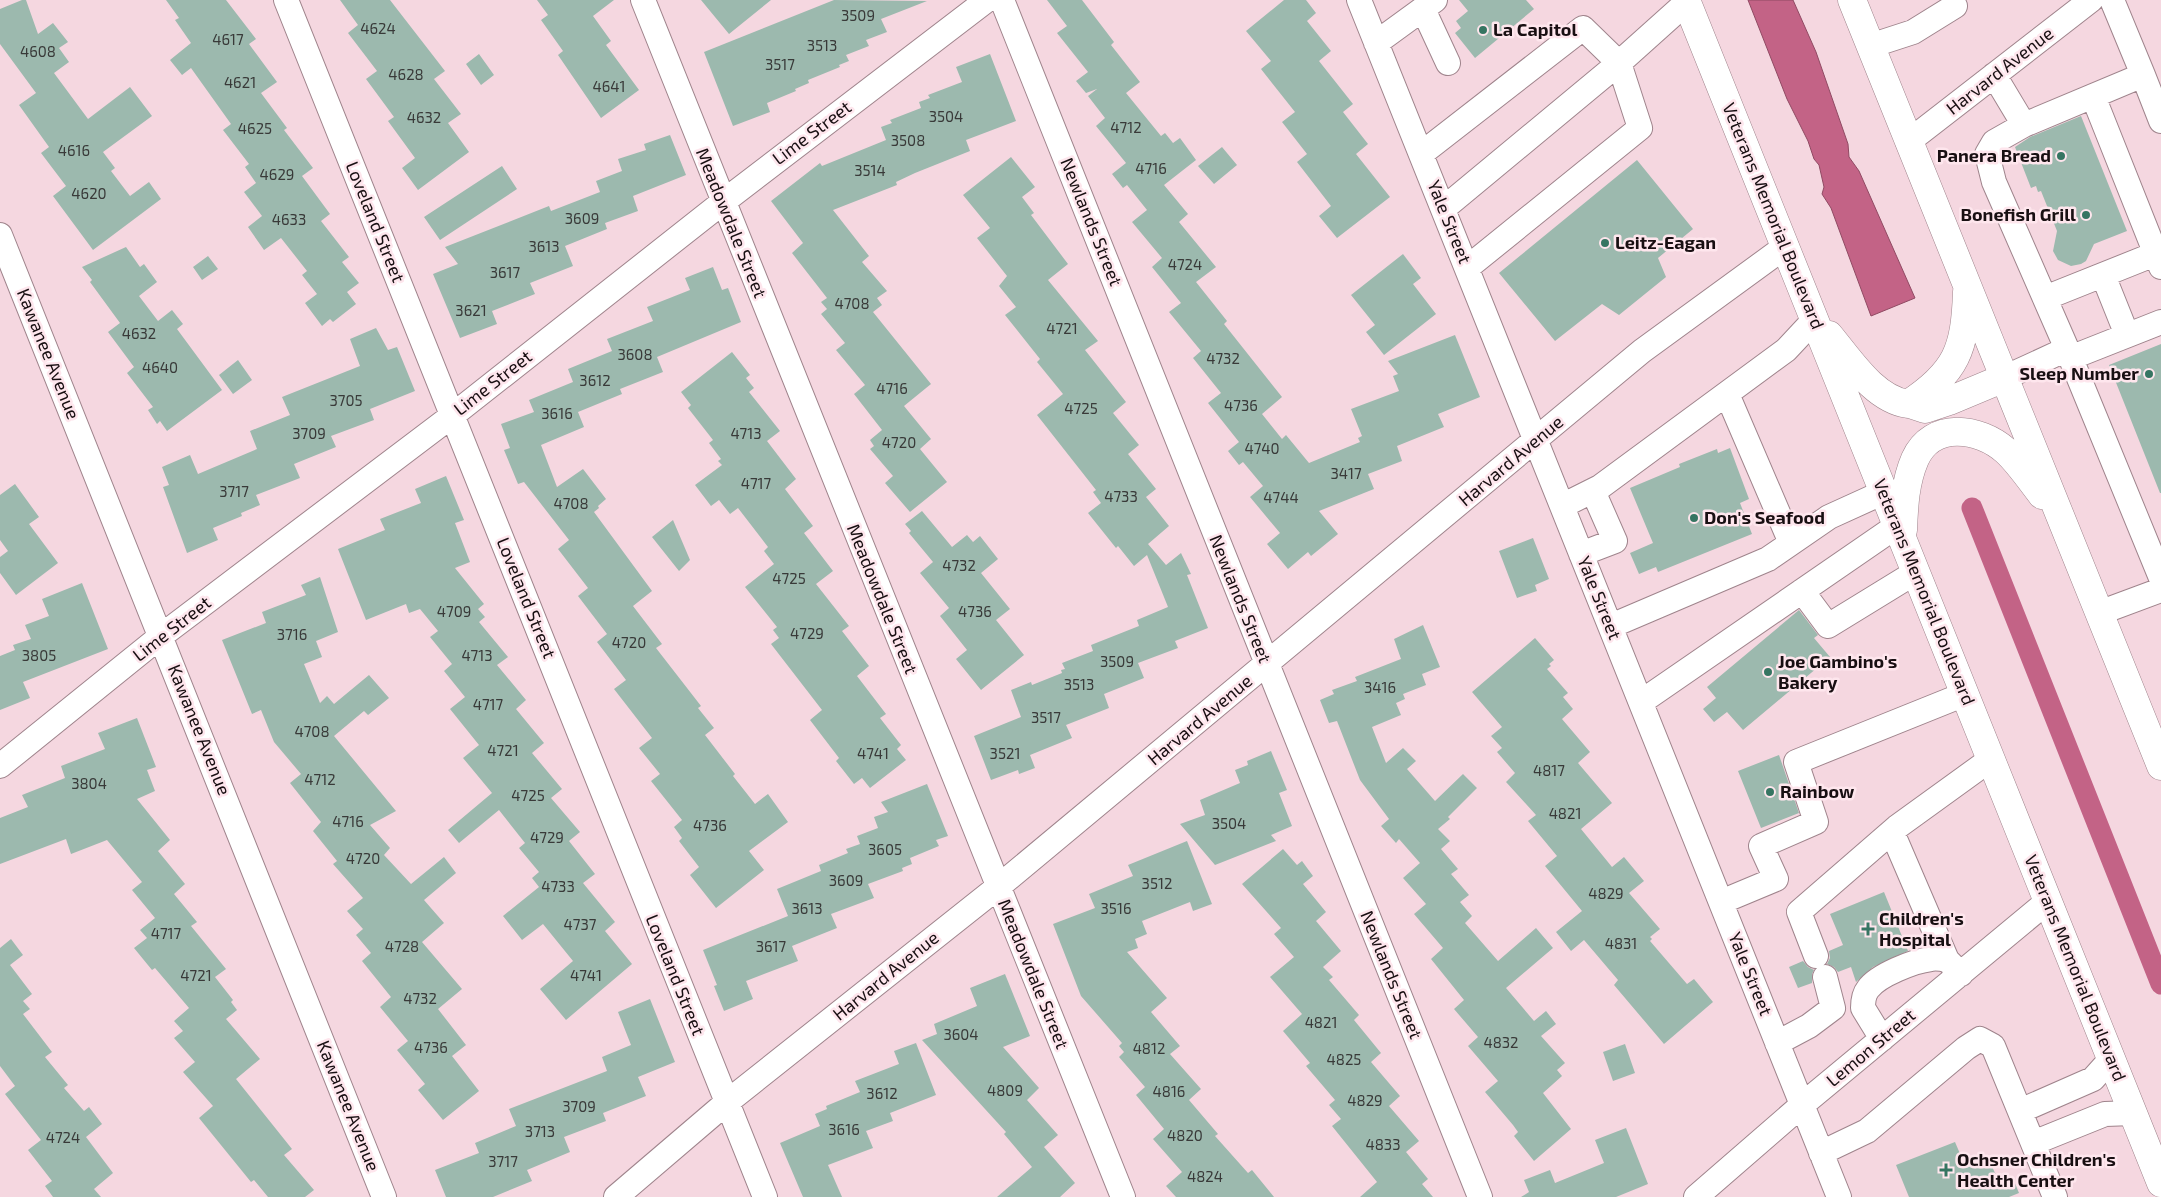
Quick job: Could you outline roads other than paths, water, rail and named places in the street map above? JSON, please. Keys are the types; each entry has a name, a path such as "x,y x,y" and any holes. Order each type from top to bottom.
{"main road":[{"path":"1852,0 2161,766"},
{"name":"Veterans Memorial Boulevard","path":"1687,1 2161,1184"},
{"path":"1908,404 1931,389 1955,361 1966,318 1967,287"},
{"path":"1815,319 1879,390 1891,399 1926,409 2004,378"},
{"path":"1900,531 1906,492 1916,457 1936,436 1953,431 1969,431 1987,439 2006,451 2059,515"}],"street":[{"name":"Loveland Street","path":"286,0 764,1197"},
{"name":"Meadowdale Street","path":"642,0 1123,1197"},
{"name":"Lime Street","path":"0,766 161,636 453,415 723,202 987,0"},
{"name":"Newlands Street","path":"1002,0 1480,1197"},
{"name":"Yale Street","path":"1359,0 1839,1197"},
{"name":"Harvard Avenue","path":"1908,142 2091,0"},
{"path":"2112,0 2161,121"},
{"path":"1443,209 1619,63 1687,1"},
{"path":"1870,46 1914,32 1956,2"},
{"path":"1376,43 1429,4 1448,63"},
{"path":"1421,154 1583,28 1619,63 1640,128 1467,268"},
{"path":"1994,75 2024,125"},
{"path":"2142,75 2024,125 1994,142 1987,154 1994,182 2069,354 2161,578"},
{"path":"2045,298 2103,275 2158,260 2093,96"},
{"name":"Kawanee Avenue","path":"0,235 384,1197"},
{"name":"Harvard Avenue","path":"616,1197 726,1103 998,887 1642,351 1786,246"},
{"path":"2103,275 2127,335"},
{"path":"1562,506 1593,491 1727,394 1786,350 1815,319"},
{"path":"2004,378 2161,322"},
{"path":"1727,394 1791,543"},
{"path":"1581,554 1615,541 1593,491"},
{"path":"1611,626 1768,559 1829,517 1884,492"},
{"path":"1641,702 1802,591 1900,531"},
{"path":"1802,591 1828,626 1916,572"},
{"path":"2099,613 2161,590"},
{"path":"1721,902 1776,879 1761,846 1816,822 1796,762 1965,694"},
{"path":"1777,1043 1809,1026 1833,1008 1800,912 1892,832 1991,760"},
{"path":"1892,832 1954,967"},
{"name":"Lemon Street","path":"1696,1197 1882,1039 1954,967 2048,902"},
{"path":"1882,1039 1863,1008 1868,989 1876,981 1894,971 1932,958 1954,967"},
{"path":"1821,1153 1867,1131 1966,1048 1980,1039 1993,1046 2055,1197"},
{"path":"2020,1111 2093,1079 2111,1059"},
{"path":"2033,1143 2105,1114 2133,1113"}],"waterway":[{"path":"1972,508 2161,984"}],"place":[{"name":"La Capitol","path":"1483,30"},
{"name":"Panera Bread","path":"2061,156"},
{"name":"Bonefish Grill","path":"2086,215"},
{"name":"Leitz-Eagan","path":"1605,243"},
{"name":"Sleep Number","path":"2149,374"},
{"name":"Don's Seafood","path":"1694,518"},
{"name":"Joe Gambino's Bakery","path":"1768,672"},
{"name":"Rainbow","path":"1770,792"},
{"name":"Children's Hospital","path":"1868,929"},
{"name":"Ochsner Children's Health Center","path":"1946,1170"}]}
